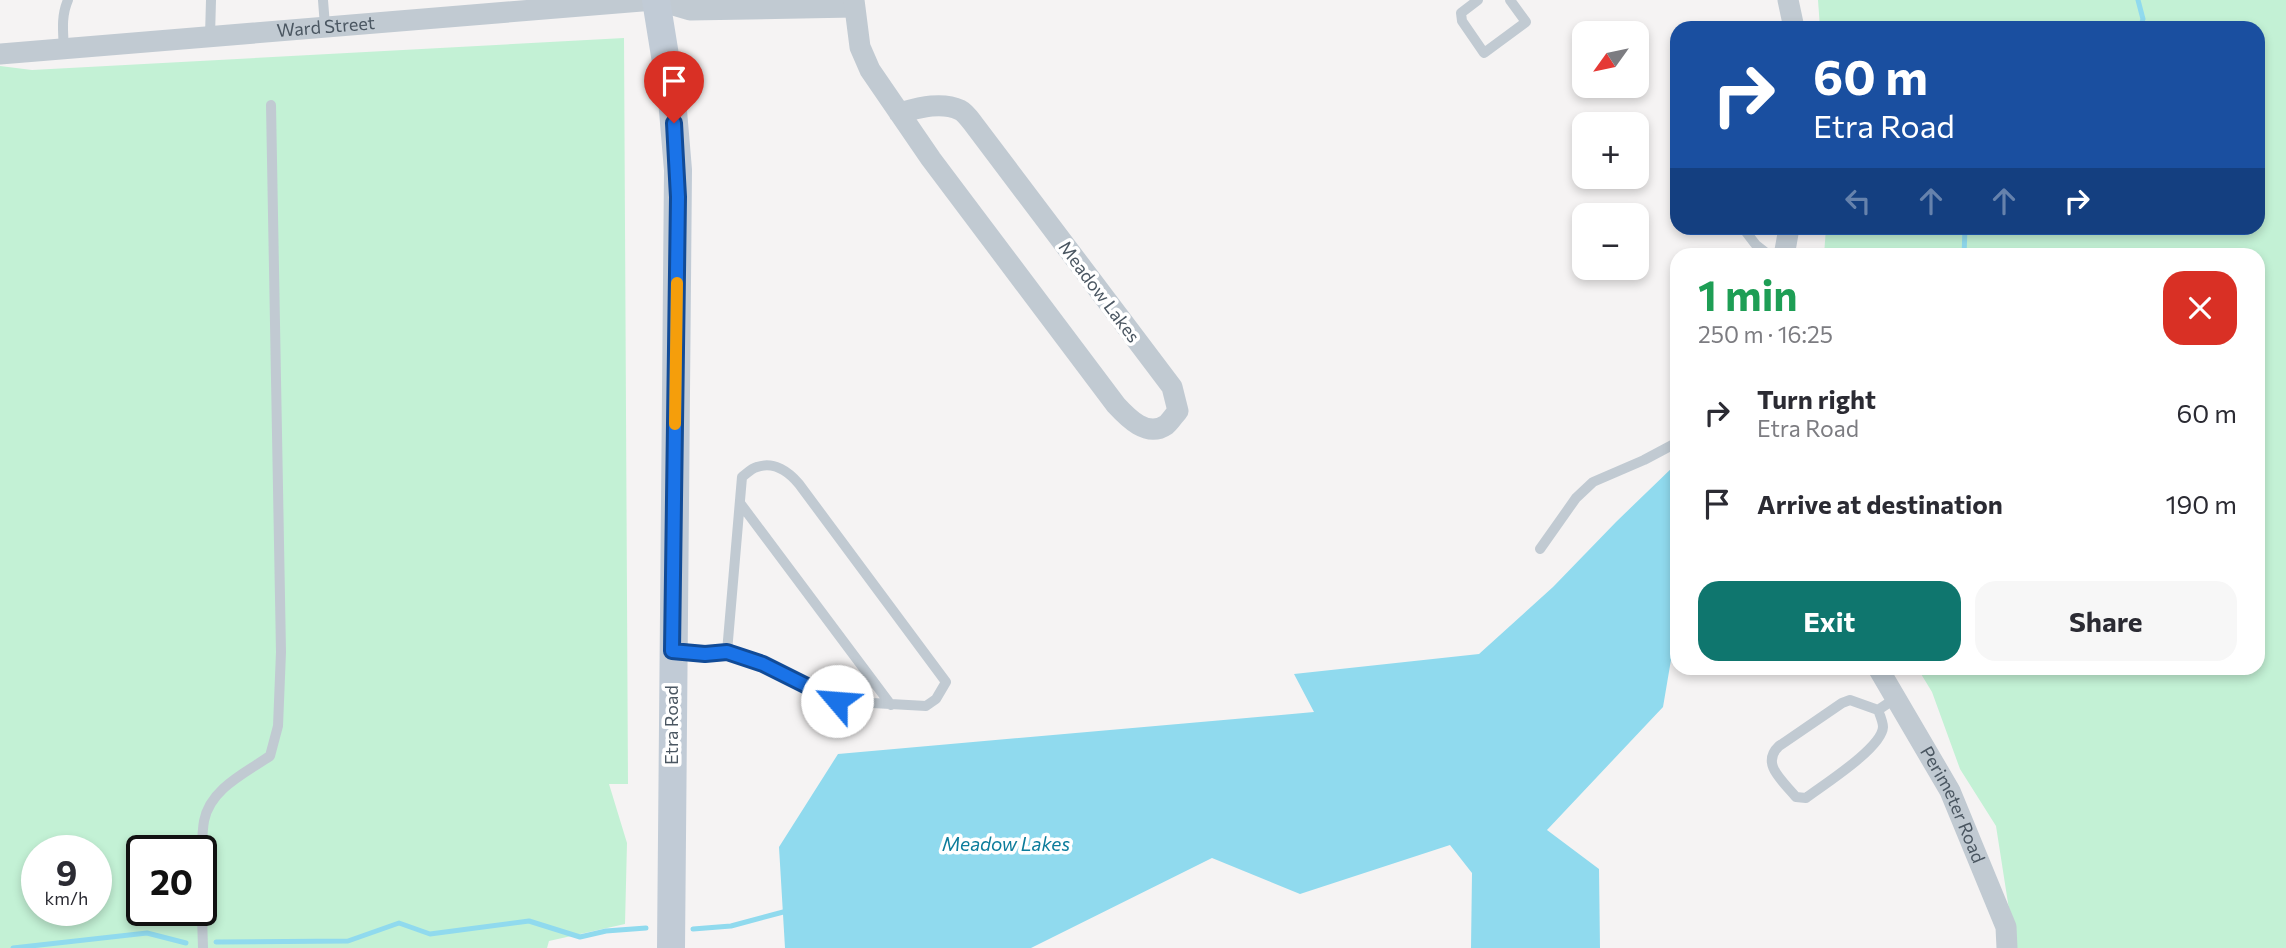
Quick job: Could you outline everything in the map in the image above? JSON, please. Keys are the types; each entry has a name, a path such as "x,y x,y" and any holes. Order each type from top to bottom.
{"main road":[{"name":"Etra Road","path":"655,0 672,99 678,170 671,948"}],"street":[{"name":"Ward Street","path":"0,54 655,0"},
{"name":"Meadow Lakes","path":"655,0 690,10 854,4 860,47 870,70 899,113 939,170 1110,397 1133,423 1154,429 1166,425 1178,411 1172,387 962,111 949,107 927,106 899,113"},
{"path":"1788,0 1792,21"},
{"name":"Perimeter Road","path":"1882,675 1950,791 2006,927 2007,948"}],"lane":[{"path":"64,49 62,22 68,0"},
{"path":"210,36 211,0"},
{"path":"323,0 326,26"},
{"path":"1478,0 1461,13 1462,21 1484,53 1526,22 1510,0"},
{"path":"203,835 204,819 214,797 270,756 278,726 281,652 271,105"},
{"path":"1540,549 1576,498 1593,482 1670,446"},
{"path":"672,651 705,654 727,652 763,664 837,701 926,706 936,699 946,682 789,472 775,467 756,467 742,477 727,652"},
{"path":"740,503 891,705"},
{"path":"1878,710 1896,698"},
{"path":"1850,700 1878,710 1883,727 1878,738 1862,757 1806,798 1796,797 1770,761 1772,753 1850,700"},
{"path":"203,926 204,948"}],"green space":[{"path":"1818,0 2286,0 2286,948 2015,948 1996,826 1960,769 1932,692 1922,675 2265,675 2265,248 1825,248 1825,235 2265,235 2265,21 1820,21"},
{"path":"624,38 628,784 609,784 627,843 625,924 549,941 547,948 0,948 0,66 32,70"}],"water":[{"name":"Meadow Lakes","path":"1670,470 1670,666 1663,707 1547,830 1599,869 1600,948 1471,948 1472,873 1450,845 1300,894 1212,858 1031,948 785,948 779,847 838,754 1314,712 1294,674 1479,654 1553,587"}],"waterway":[{"path":"2138,0 2142,21"},
{"path":"1964,248 1965,235"},
{"path":"693,929 731,926 787,911"},
{"path":"216,942 348,941 399,923 430,934 529,921 580,937 606,931 646,928"},
{"path":"13,948 147,933 186,943"}],"slow traffic":[{"path":"675,424 677,283"}],"route":[{"path":"674,123 678,197 672,651 705,654 727,652 763,664 837,701"}]}
